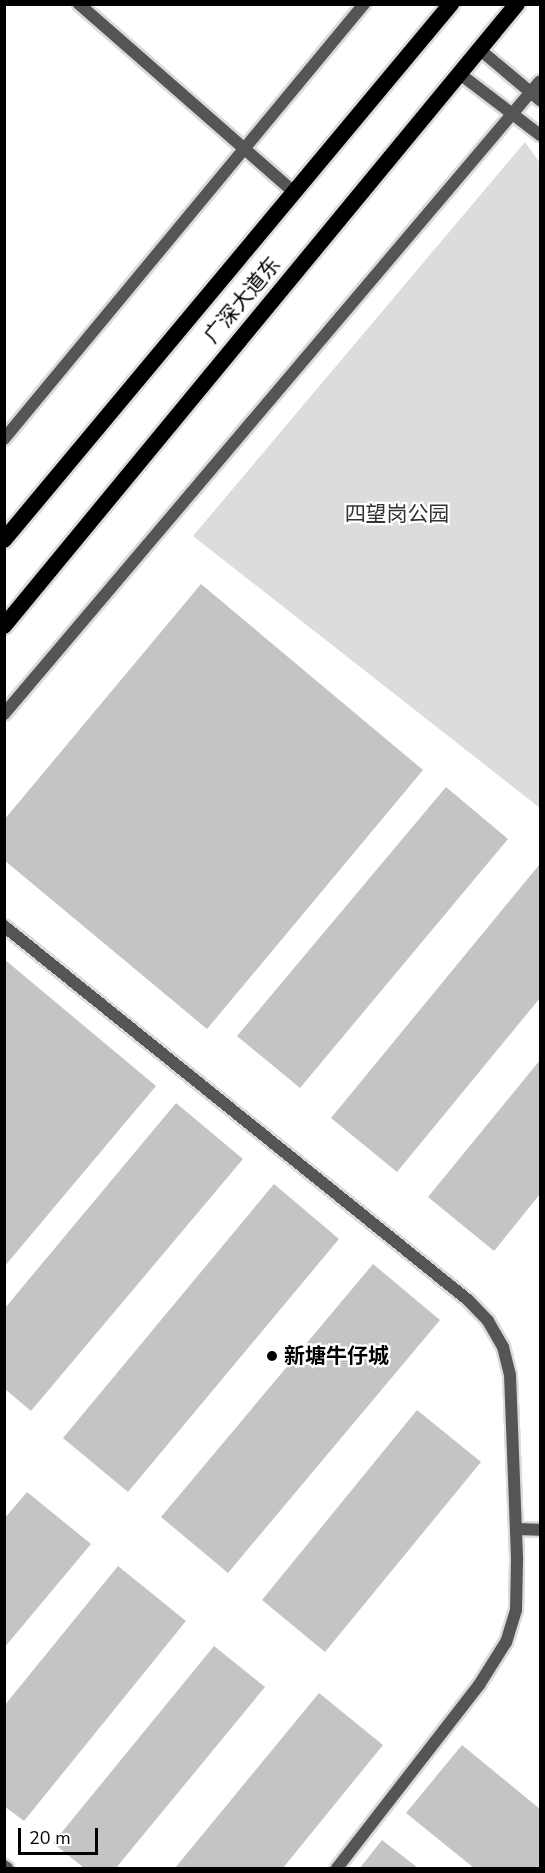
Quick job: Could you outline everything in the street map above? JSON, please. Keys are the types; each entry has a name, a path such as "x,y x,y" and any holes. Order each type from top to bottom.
{"highway":[{"name":"广深大道东","path":"4,540 451,4"},
{"name":"广深大道东","path":"4,626 517,4"}],"street":[{"path":"79,4 294,192"},
{"path":"4,439 243,147 364,4"},
{"path":"479,49 535,97"},
{"path":"460,74 510,116 540,135"},
{"path":"4,714 510,116 535,97 540,81"},
{"path":"4,926 439,1276 489,1321 503,1347 510,1376 516,1529 516,1610 506,1642 479,1685 337,1869"},
{"path":"516,1529 540,1530"}],"green space":[{"name":"四望岗公园","path":"525,142 540,163 540,808 193,536"}],"building":[{"path":"201,584 423,770 207,1029 4,860 4,820"},
{"path":"446,787 508,839 300,1088 237,1036"},
{"path":"539,865 540,998 397,1172 331,1118"},
{"path":"4,959 156,1086 4,1267"},
{"path":"540,1060 540,1194 494,1251 428,1197"},
{"path":"176,1103 243,1159 31,1411 5,1389 5,1308"},
{"path":"274,1184 339,1239 128,1492 63,1438"},
{"path":"373,1264 440,1320 228,1573 161,1517"},
{"path":"417,1410 481,1462 325,1652 262,1600"},
{"path":"27,1492 91,1544 4,1648 4,1519"},
{"path":"118,1566 186,1621 24,1821 4,1806 4,1706"},
{"path":"214,1646 265,1687 116,1868 84,1868 53,1843"},
{"path":"319,1693 383,1745 283,1868 175,1868"},
{"path":"462,1745 540,1809 540,1868 474,1868 406,1813"},
{"path":"382,1840 418,1868 360,1868"}],"place":[{"name":"新塘牛仔城","path":"272,1356"}]}
